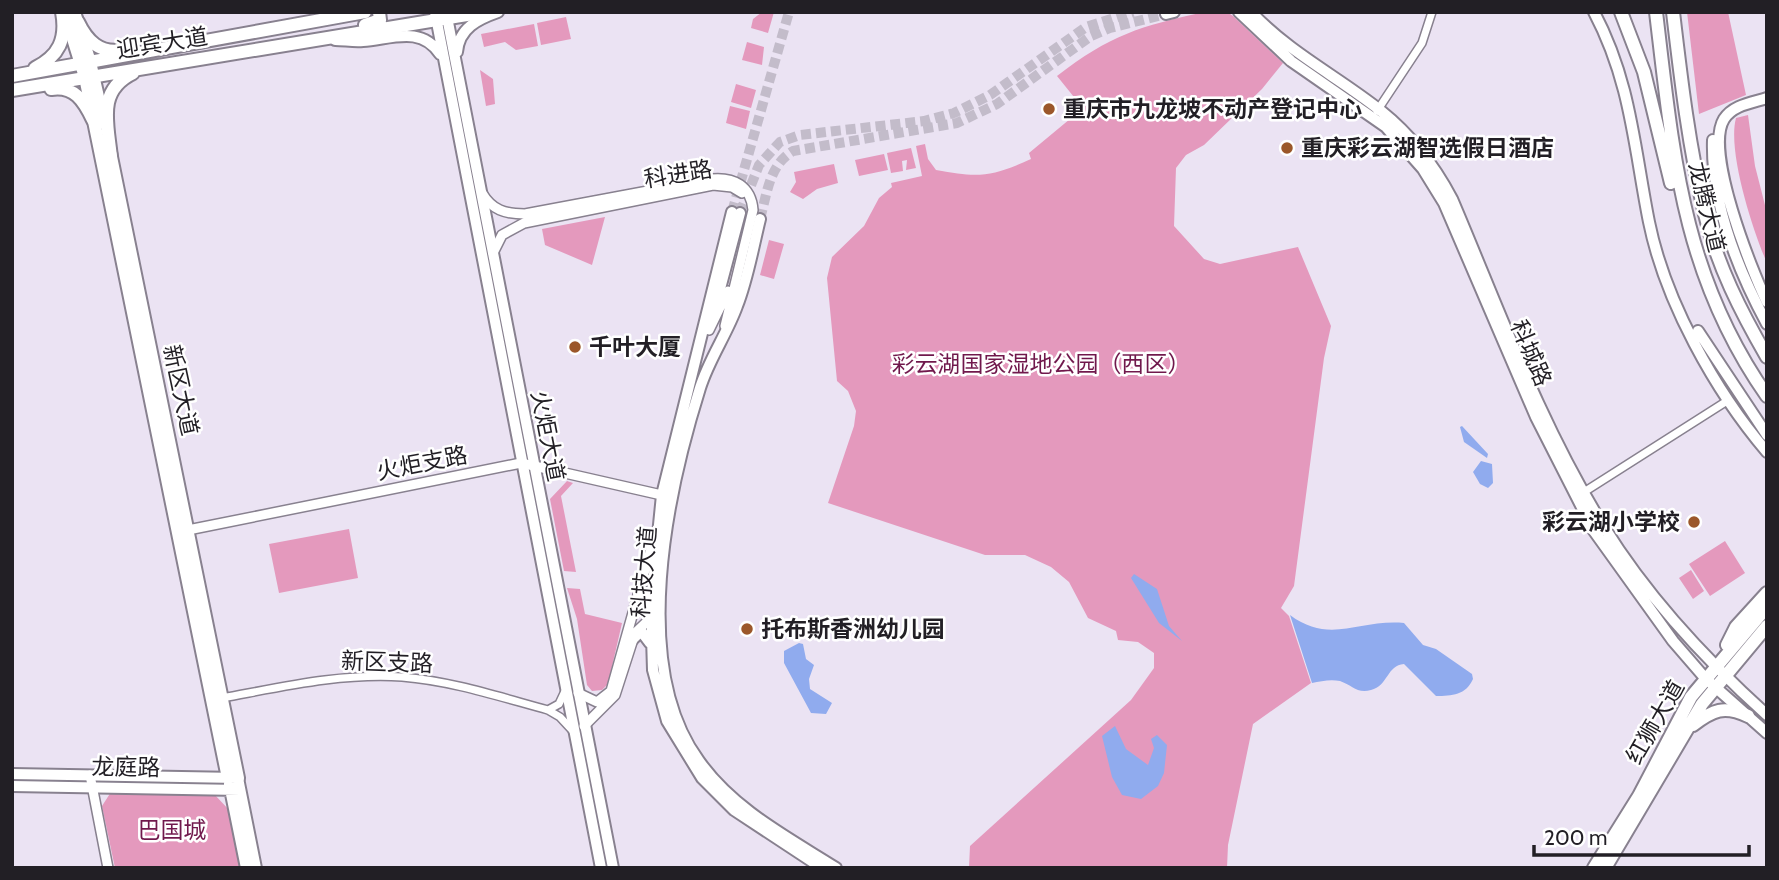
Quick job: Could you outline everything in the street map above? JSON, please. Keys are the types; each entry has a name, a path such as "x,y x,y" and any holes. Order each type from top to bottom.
{"main road":[{"name":"新区大道","path":"63,12 86,63"},
{"path":"18,75 48,61 59,50 64,32 63,12"},
{"name":"迎宾大道","path":"18,75 365,12"},
{"path":"318,39 377,22 379,12"},
{"name":"迎宾大道","path":"12,90 318,39 441,15 485,12"},
{"path":"451,70 458,42 464,31 480,18 498,12"},
{"name":"科城路","path":"1239,12 1291,61 1376,113 1410,154 1444,203 1536,417 1594,531 1673,641 1710,682 1767,733"},
{"name":"科城路","path":"1251,12 1297,54 1419,148 1452,199 1554,436 1620,552 1767,715"},
{"path":"1594,12 1623,78 1650,223 1663,271 1683,318 1727,401 1767,452"},
{"path":"1619,12 1631,36 1656,115 1681,222 1702,274"},
{"name":"龙腾大道","path":"1656,12 1674,158 1686,222 1702,274 1725,325 1767,396"},
{"name":"龙腾大道","path":"1673,12 1679,64 1705,216 1727,279 1767,357"},
{"path":"1679,12 1679,64"},
{"name":"火炬大道","path":"441,15 566,688 579,729 613,868"},
{"name":"新区大道","path":"76,17 111,158 234,784"},
{"path":"76,17 89,40 106,50 139,47 157,50"},
{"path":"318,39 365,41 414,35 435,46 451,70"},
{"path":"111,158 107,99 120,81 143,68"},
{"name":"火炬大道","path":"451,70 492,254 526,464 578,693 579,729 601,868"},
{"name":"新区大道","path":"89,76 93,120 222,698 234,784"},
{"path":"12,95 65,89 80,97 93,120"},
{"path":"1767,98 1734,108 1722,116 1716,126 1714,166 1731,240 1767,324"},
{"path":"1734,108 1720,128 1722,164 1739,234 1767,302"},
{"name":"科技大道","path":"709,330 736,213 688,396 667,497 660,604 660,655 665,687 690,749 718,784 739,804 836,868"},
{"name":"科技大道","path":"760,219 737,307 701,385 659,523 651,648 657,688 667,721 702,778 734,810 821,868"},
{"path":"1663,271 1720,368 1767,435"},
{"path":"688,396 709,330"},
{"path":"1723,667 1736,627 1767,593"},
{"name":"红狮大道","path":"1594,868 1639,796 1676,721 1723,667 1767,607"},
{"name":"红狮大道","path":"1723,667 1767,625"},
{"path":"632,640 638,632 644,632 651,648"},
{"path":"1723,667 1767,636"},
{"name":"红狮大道","path":"1605,868 1687,730 1710,682"},
{"path":"1687,730 1716,709 1732,709 1748,716"},
{"name":"龙庭路","path":"12,774 90,775 234,784"},
{"path":"234,784 246,868"},
{"path":"234,784 256,868"},
{"name":"龙庭路","path":"12,786 92,788 234,784"}],"street":[{"path":"1376,113 1416,54 1432,12"},
{"path":"519,224 508,225 506,219 712,179 740,184 751,199 752,216 722,338"},
{"name":"科进路","path":"519,224 713,186 737,189 746,201 748,215 727,295 709,330"},
{"path":"479,190 496,209 525,214"},
{"path":"492,254 498,238 519,224"},
{"path":"1584,492 1727,401"},
{"name":"火炬支路","path":"183,531 526,464 667,497"},
{"path":"578,693 597,702 611,691 659,523"},
{"path":"548,710 579,729 615,695 637,629 651,617 660,604"},
{"name":"新区支路","path":"222,698 332,678 402,677 458,686 548,710"},
{"path":"548,710 559,704 566,688"},
{"path":"90,775 108,868"}],"green space":[{"path":"762,12 774,12 768,33 751,28 753,19"},
{"name":"彩云湖国家湿地公园（西区）","path":"1205,12 1227,12 1283,63 1262,89 1204,145 1186,155 1176,168 1174,226 1204,259 1220,264 1298,247 1331,326 1324,358 1294,586 1281,608 1289,616 1311,683 1253,724 1228,845 1227,868 969,868 970,846 1131,700 1154,668 1154,653 1138,642 1118,640 1116,631 1088,618 1069,582 1051,567 1025,555 985,555 828,503 854,426 856,411 848,391 837,381 827,278 832,257 864,226 879,198 892,187 891,183 922,176 916,146 925,144 928,159 936,170 963,174 995,172 1031,159 1029,153 1076,114 1079,117 1086,112 1057,76 1093,51 1126,34"},
{"path":"1687,12 1728,12 1746,95 1699,114"},
{"path":"566,17 571,39 541,45 537,23"},
{"path":"534,24 538,46 516,50 505,42 484,47 481,34"},
{"path":"747,42 764,47 762,65 742,60"},
{"path":"480,70 493,79 495,104 486,106"},
{"path":"736,84 756,90 751,108 731,102"},
{"path":"730,106 750,111 746,129 726,123"},
{"path":"1748,115 1755,166 1767,213 1767,263 1743,191 1735,150 1736,118"},
{"path":"911,148 916,168 906,170 907,160 902,161 903,171 891,173 887,153"},
{"path":"884,154 888,170 859,176 855,160"},
{"path":"834,164 838,183 817,189 803,199 790,192 796,182 794,172"},
{"path":"605,217 592,265 545,245 542,229"},
{"path":"769,240 784,244 774,279 760,275"},
{"path":"567,481 573,483 561,496 576,572 564,571 550,499"},
{"path":"349,529 358,578 279,593 269,544"},
{"path":"1725,541 1745,573 1710,596 1689,564"},
{"path":"1691,570 1704,591 1693,599 1679,578"},
{"path":"567,588 580,589 585,614 622,623 608,684 602,690 592,691 587,685 577,619"},
{"name":"巴国城","path":"111,792 214,794 231,812 242,868 115,868 102,806"}],"water":[{"path":"1462,426 1488,454 1487,458 1464,442 1460,427"},
{"path":"1481,461 1492,464 1493,483 1488,488 1480,484 1473,472"},
{"path":"1134,574 1157,589 1169,626 1182,641 1159,623 1131,578"},
{"path":"1290,615 1305,624 1332,630 1404,623 1423,645 1436,649 1472,674 1473,679 1462,691 1453,695 1436,696 1404,664 1394,668 1377,688 1371,690 1358,690 1337,680 1312,683"},
{"path":"799,643 803,644 806,659 814,665 809,679 810,689 832,703 826,714 811,713 784,663 784,651"},
{"path":"1115,726 1126,749 1148,765 1154,748 1151,739 1157,735 1167,745 1164,773 1158,786 1141,799 1122,795 1112,777 1102,736"}],"tunnel":[{"path":"732,212 789,12"},
{"path":"740,213 759,165 780,142 800,135 924,121 954,113 990,95 1086,27 1133,12"},
{"path":"760,219 774,172 793,151 957,123 997,104 1091,36 1110,28 1166,14"}],"place":[{"name":"重庆市九龙坡不动产登记中心","path":"1049,109"},
{"name":"重庆彩云湖智选假日酒店","path":"1287,148"},
{"name":"千叶大厦","path":"575,347"},
{"name":"彩云湖小学校","path":"1694,522"},
{"name":"托布斯香洲幼儿园","path":"747,629"}]}
